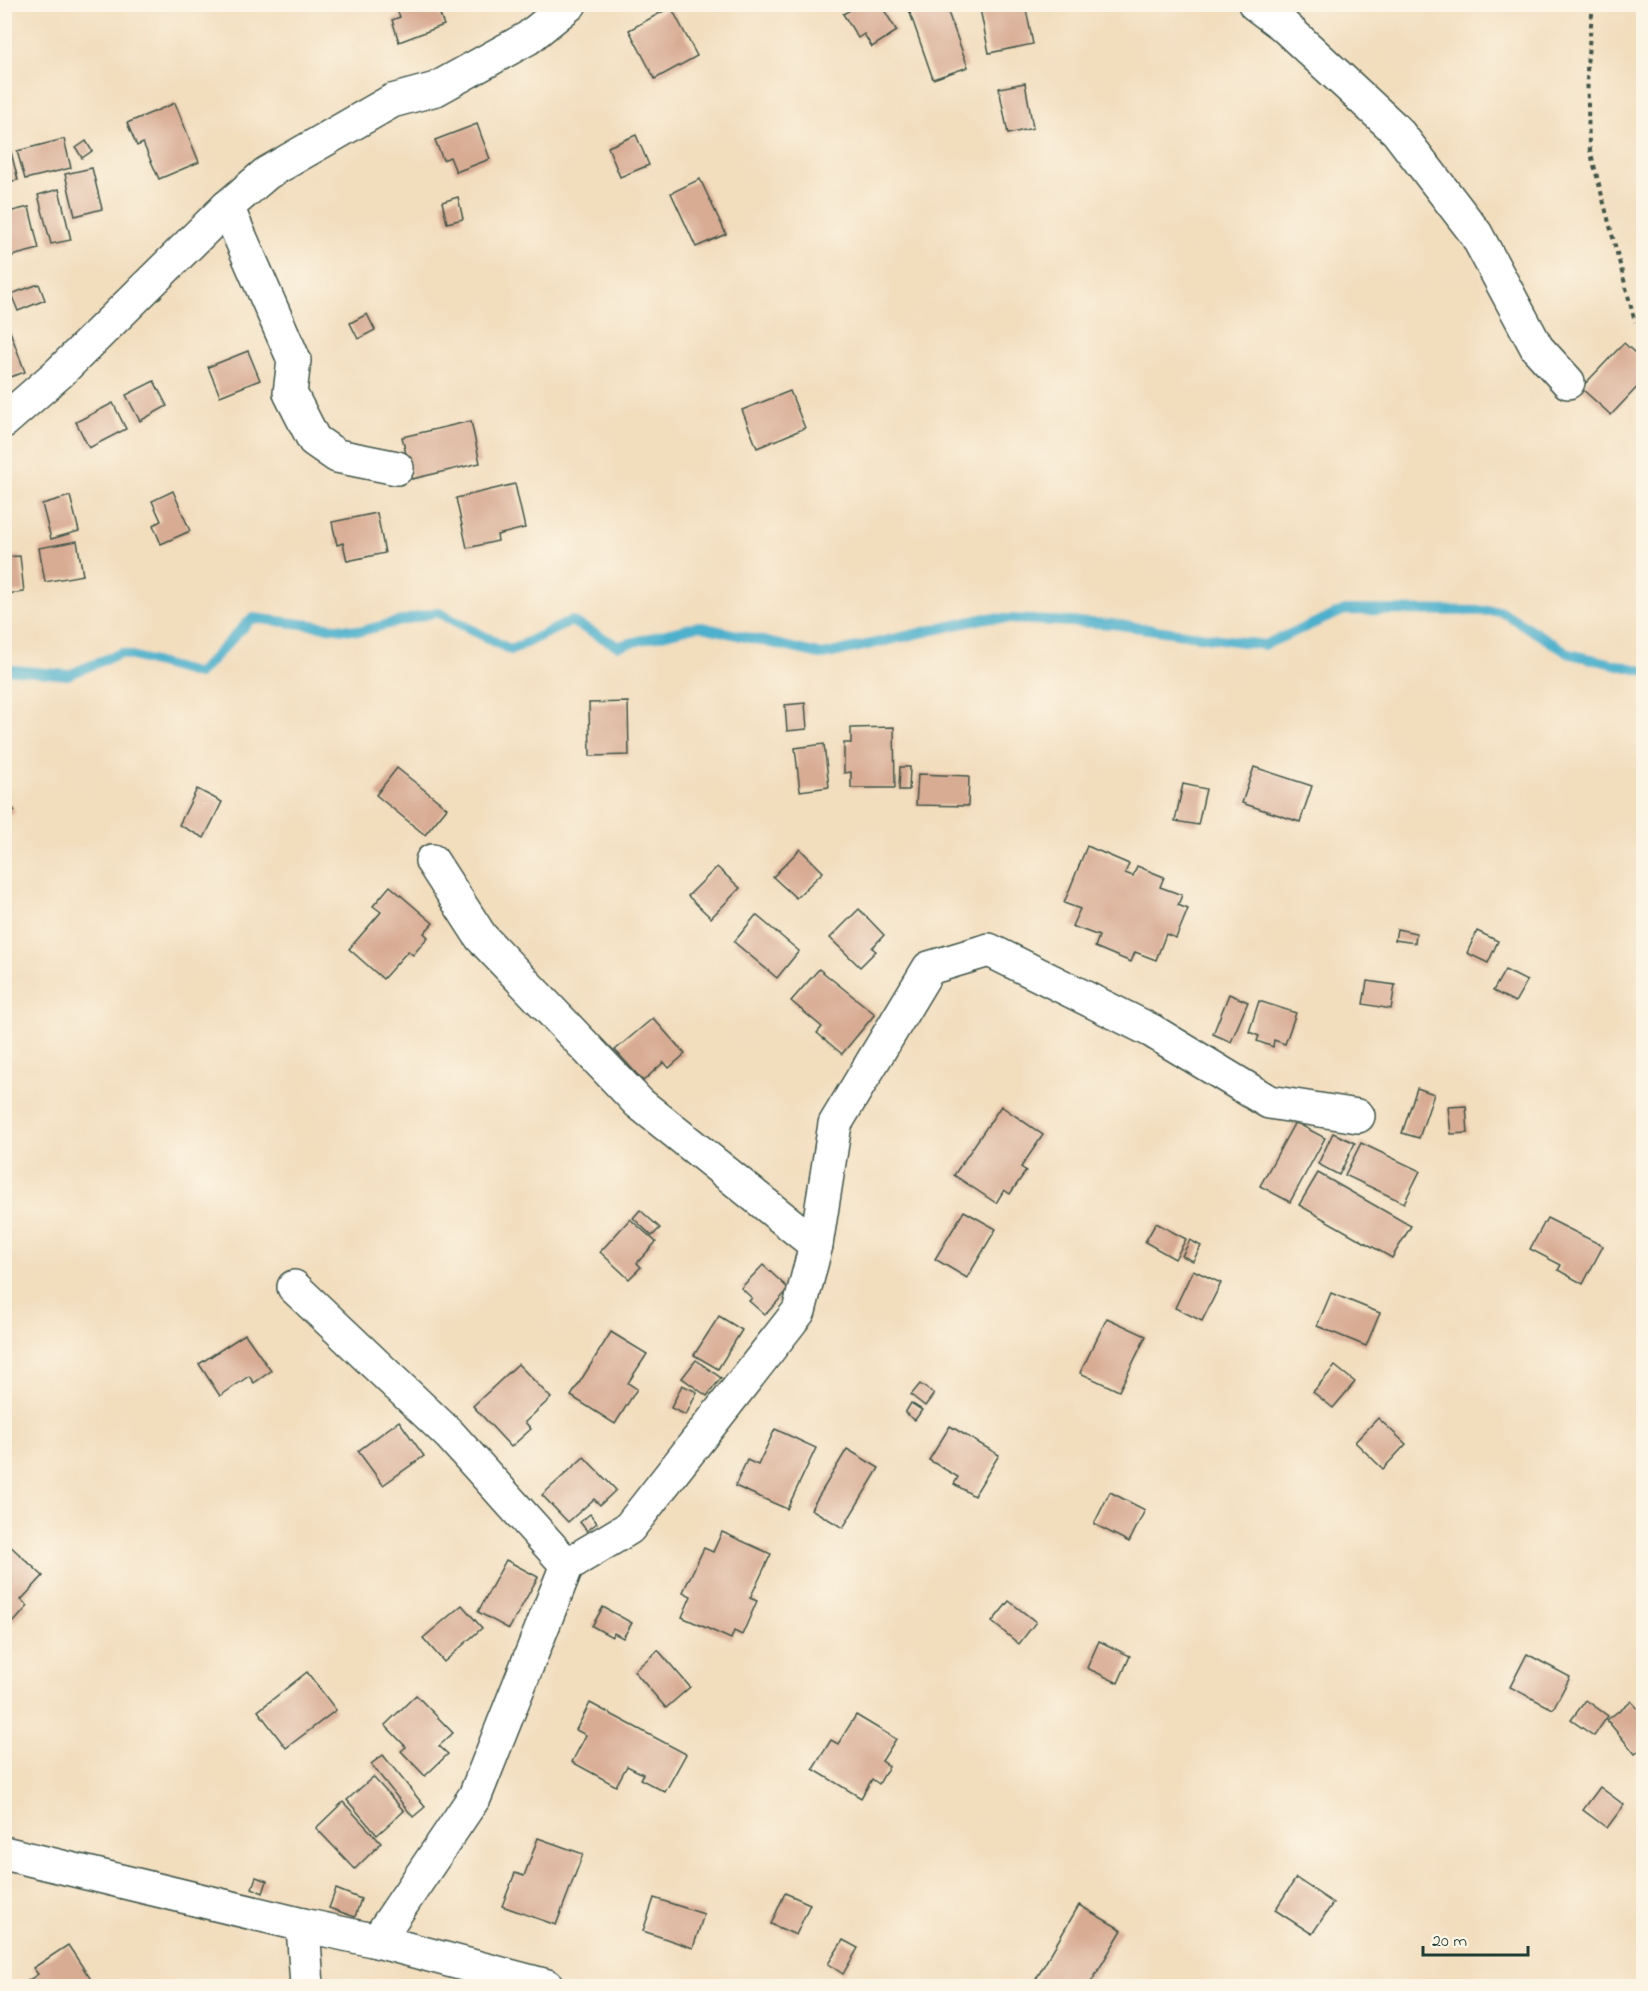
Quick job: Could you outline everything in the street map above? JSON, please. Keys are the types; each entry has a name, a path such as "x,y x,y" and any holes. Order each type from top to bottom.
{"street":[{"path":"4,420 59,373 227,207 267,173 392,101 436,89 528,38 570,4"},
{"path":"1255,4 1284,25 1397,131 1476,234 1537,348 1568,382"},
{"path":"227,207 294,360 290,393 314,440 337,456 397,468"},
{"path":"432,861 481,937 639,1103 816,1245"},
{"path":"376,1941 475,1796 567,1565 629,1528 799,1311 816,1245 835,1124 929,968 989,950 1152,1031 1269,1102 1358,1116"},
{"path":"294,1287 450,1435 567,1565"},
{"path":"4,1853 376,1941 547,1986"},
{"path":"303,1925 306,1986"}],"path":[{"path":"1593,4 1587,65 1589,146 1635,322"}],"building":[{"path":"395,4 436,4 444,25 399,42 392,20 400,17"},
{"path":"927,4 945,4 968,67 933,79 909,10"},
{"path":"979,4 1025,4 1033,44 989,53"},
{"path":"859,5 881,5 897,31 872,47 864,34 858,38 843,14"},
{"path":"671,7 697,56 655,79 629,30"},
{"path":"1025,83 1033,128 1008,134 999,88"},
{"path":"175,103 199,162 159,179 143,143 137,146 127,123"},
{"path":"477,124 490,159 456,172 450,157 443,160 435,140"},
{"path":"636,135 649,165 620,177 608,147"},
{"path":"64,139 71,168 25,179 17,151"},
{"path":"86,141 92,151 82,158 76,148"},
{"path":"11,152 18,180 4,183 4,154"},
{"path":"92,168 102,209 75,216 65,174"},
{"path":"700,179 726,234 696,247 671,193"},
{"path":"59,189 71,240 51,244 38,195"},
{"path":"458,197 463,219 447,223 442,202"},
{"path":"29,207 39,249 4,258 4,213"},
{"path":"39,284 45,300 18,311 11,294"},
{"path":"367,314 375,330 358,339 350,323"},
{"path":"4,315 25,372 4,379"},
{"path":"1624,343 1644,361 1644,380 1611,415 1581,388"},
{"path":"248,351 260,380 220,396 208,367"},
{"path":"154,381 167,406 140,421 126,395"},
{"path":"790,391 805,428 757,448 742,410"},
{"path":"113,403 126,429 89,448 76,422"},
{"path":"471,421 480,463 412,479 402,437"},
{"path":"515,484 525,528 497,535 498,541 467,548 456,498"},
{"path":"173,491 190,531 161,544 153,525 161,521 152,501"},
{"path":"70,496 79,531 51,539 42,504"},
{"path":"377,513 385,553 347,561 343,543 337,545 332,522"},
{"path":"77,541 83,575 45,582 39,548"},
{"path":"20,556 24,592 4,594 4,557"},
{"path":"628,702 629,755 590,756 589,703"},
{"path":"805,703 807,729 787,731 785,705"},
{"path":"894,727 895,788 851,788 851,772 844,773 844,743 851,743 851,728"},
{"path":"824,744 829,787 800,791 795,748"},
{"path":"900,767 910,767 909,790 899,790"},
{"path":"1254,767 1312,786 1300,822 1242,803"},
{"path":"397,768 447,808 425,835 376,795"},
{"path":"918,774 969,776 968,806 916,805"},
{"path":"1183,784 1206,789 1198,825 1175,821"},
{"path":"197,789 222,802 204,838 179,825"},
{"path":"4,798 15,811 4,820"},
{"path":"1087,846 1129,864 1125,873 1133,876 1137,866 1164,877 1160,887 1182,895 1178,905 1188,909 1176,938 1166,934 1156,960 1135,952 1131,962 1095,947 1099,936 1072,926 1080,909 1064,903"},
{"path":"800,849 823,872 796,898 773,877"},
{"path":"717,867 740,888 711,918 688,896"},
{"path":"390,886 433,923 424,933 428,937 413,955 408,951 383,979 349,949 381,912 373,906"},
{"path":"859,909 884,935 872,948 876,951 860,967 830,938"},
{"path":"756,915 799,951 777,978 734,942"},
{"path":"1397,929 1416,933 1415,943 1395,940"},
{"path":"1477,931 1498,941 1488,963 1467,953"},
{"path":"819,969 875,1014 842,1054 817,1033 822,1027 791,1001"},
{"path":"1505,970 1527,981 1515,1002 1493,991"},
{"path":"1367,981 1395,985 1391,1009 1363,1004"},
{"path":"1229,994 1248,1002 1231,1042 1213,1034"},
{"path":"1259,1001 1296,1013 1285,1044 1274,1040 1273,1047 1257,1041 1259,1036 1249,1032"},
{"path":"653,1018 685,1054 669,1068 664,1062 643,1081 615,1050"},
{"path":"1417,1088 1434,1094 1419,1138 1402,1133"},
{"path":"1001,1106 1043,1135 1021,1167 1026,1171 1010,1194 1004,1190 996,1203 954,1175"},
{"path":"1466,1106 1468,1133 1451,1134 1448,1107"},
{"path":"1295,1122 1325,1138 1290,1202 1260,1186"},
{"path":"1333,1133 1355,1143 1339,1175 1318,1164"},
{"path":"1361,1143 1420,1171 1404,1203 1345,1175"},
{"path":"1318,1173 1411,1226 1392,1258 1299,1205"},
{"path":"640,1210 660,1228 652,1236 633,1218"},
{"path":"964,1211 996,1229 967,1278 935,1259"},
{"path":"1547,1218 1603,1246 1583,1284 1558,1270 1561,1265 1530,1249"},
{"path":"630,1219 656,1242 637,1263 641,1267 629,1279 600,1252"},
{"path":"1156,1223 1186,1239 1175,1259 1145,1242"},
{"path":"1190,1240 1201,1246 1193,1261 1182,1256"},
{"path":"763,1265 789,1289 765,1315 749,1301 752,1298 741,1288"},
{"path":"1193,1270 1221,1283 1202,1321 1175,1308"},
{"path":"1331,1293 1380,1313 1366,1346 1317,1326"},
{"path":"719,1316 742,1330 718,1369 694,1355"},
{"path":"1107,1318 1146,1336 1119,1391 1080,1373"},
{"path":"611,1332 647,1354 628,1383 637,1389 615,1424 571,1396"},
{"path":"245,1334 271,1371 254,1383 249,1376 220,1396 199,1364"},
{"path":"696,1360 721,1378 707,1396 682,1378"},
{"path":"518,1364 551,1398 525,1422 531,1429 511,1447 473,1406"},
{"path":"1335,1366 1355,1382 1333,1408 1313,1392"},
{"path":"920,1384 934,1394 925,1406 911,1395"},
{"path":"682,1385 697,1392 686,1415 671,1408"},
{"path":"911,1403 922,1410 915,1420 905,1413"},
{"path":"1378,1418 1406,1444 1383,1469 1355,1442"},
{"path":"399,1421 424,1456 383,1485 358,1451"},
{"path":"950,1426 999,1455 974,1496 954,1484 958,1477 929,1460"},
{"path":"775,1429 816,1448 787,1509 735,1486 747,1460 758,1465"},
{"path":"847,1449 879,1468 843,1528 811,1509"},
{"path":"584,1457 616,1490 600,1505 594,1499 568,1522 542,1495"},
{"path":"1110,1492 1145,1510 1129,1542 1094,1524"},
{"path":"590,1514 597,1523 587,1531 580,1522"},
{"path":"722,1532 771,1554 750,1598 757,1601 742,1635 734,1631 731,1639 682,1617 691,1596 683,1592 704,1548 713,1552"},
{"path":"7,1543 43,1576 21,1600 28,1606 14,1622 7,1616 4,1618 4,1546"},
{"path":"506,1560 538,1577 509,1629 478,1612"},
{"path":"1009,1601 1036,1622 1019,1644 992,1622"},
{"path":"462,1605 482,1628 444,1662 423,1638"},
{"path":"603,1607 632,1623 623,1638 614,1633 612,1637 592,1626"},
{"path":"1099,1641 1130,1656 1118,1683 1087,1668"},
{"path":"658,1650 690,1687 666,1708 634,1671"},
{"path":"1527,1654 1570,1677 1553,1709 1510,1687"},
{"path":"307,1672 336,1710 286,1748 258,1711"},
{"path":"416,1695 453,1733 439,1746 448,1754 425,1776 401,1751 406,1747 385,1725"},
{"path":"1586,1700 1608,1716 1594,1736 1571,1720"},
{"path":"1631,1701 1644,1716 1644,1747 1635,1754 1607,1720"},
{"path":"590,1703 686,1754 665,1792 640,1779 643,1774 627,1766 616,1786 572,1762 586,1735 576,1730"},
{"path":"856,1715 896,1739 882,1761 889,1766 879,1784 872,1779 861,1798 813,1769 831,1740 838,1744"},
{"path":"383,1755 425,1807 413,1817 371,1764"},
{"path":"373,1777 404,1811 377,1835 347,1800"},
{"path":"1600,1787 1624,1805 1607,1828 1583,1810"},
{"path":"343,1802 381,1843 355,1869 316,1828"},
{"path":"538,1838 583,1854 556,1925 502,1906 515,1873 524,1876"},
{"path":"256,1877 267,1881 263,1893 252,1888"},
{"path":"1296,1878 1333,1903 1312,1934 1275,1910"},
{"path":"336,1889 361,1899 355,1917 329,1908"},
{"path":"785,1893 810,1904 796,1935 771,1924"},
{"path":"654,1898 704,1914 693,1948 643,1931"},
{"path":"1079,1905 1122,1930 1089,1986 1032,1986"},
{"path":"843,1940 858,1948 843,1974 828,1964"},
{"path":"68,1945 92,1981 83,1986 20,1986 38,1974 33,1968"}],"waterway":[{"path":"4,669 68,675 121,653 198,674 252,618 361,631 437,612 511,650 571,621 618,646 698,626 823,655 986,618 1112,624 1264,645 1345,610 1501,611 1570,654 1644,671"}]}
